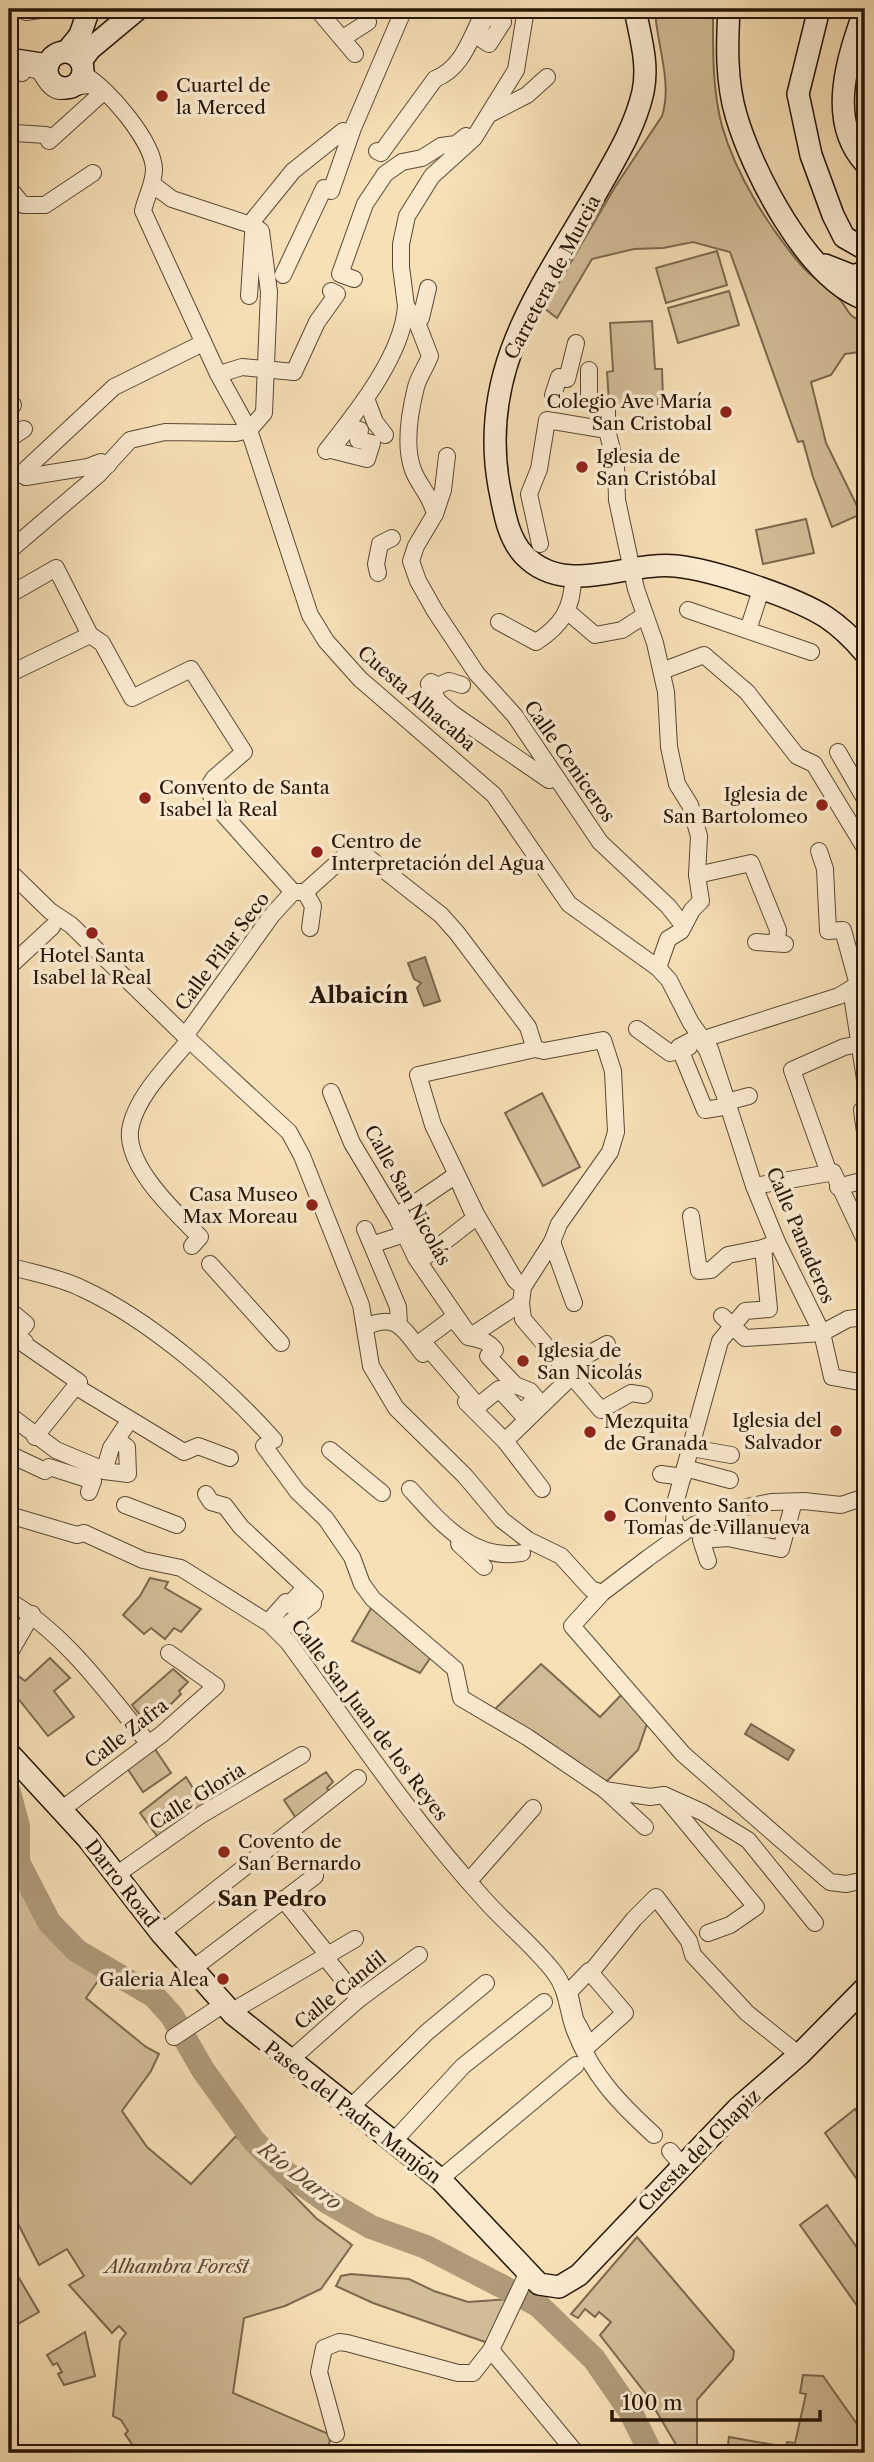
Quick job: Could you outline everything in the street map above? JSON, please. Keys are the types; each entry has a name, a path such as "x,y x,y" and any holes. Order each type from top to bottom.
{"main road":[{"path":"82,67 56,54 48,65 49,78 60,88 76,85 82,67 107,35 138,9"},
{"name":"Carretera de Murcia","path":"635,9 645,72 634,122 514,338 506,359 495,412 496,467 507,525 514,543 538,567 573,577 634,568 682,567 826,618 865,653"},
{"path":"729,9 728,62 736,116 759,173 823,273 846,291 865,299"},
{"path":"819,9 798,94 811,155 833,215 844,237 865,250"},
{"path":"865,9 849,62 843,111 846,131 865,163"},
{"path":"88,13 93,27 107,35"},
{"path":"82,67 80,35 88,13"},
{"path":"9,59 48,65"},
{"path":"815,261 853,276 865,272"},
{"name":"Darro Road","path":"9,1753 116,1875 191,1970 229,2009"},
{"name":"Cuesta del Chapiz","path":"520,2287 539,2284 551,2287 569,2283 676,2158 865,1988"},
{"name":"Paseo del Padre Manjón","path":"229,2009 289,2061 440,2179 520,2287"}],"street":[{"path":"26,9 26,12 34,12 46,9"},
{"path":"317,9 355,54"},
{"path":"283,275 324,188 331,191 349,138 404,9"},
{"path":"377,151 381,153 443,73 473,41 486,9"},
{"path":"348,448 359,414 405,325 401,244 407,216 432,176 478,132 519,61 526,9"},
{"path":"343,38 368,22"},
{"path":"9,70 22,73 23,67 40,71 50,87 60,92 69,92 84,84 94,86 101,94 49,141 46,135 15,133 9,136"},
{"path":"9,551 108,465 126,443 154,434 236,433 249,430 264,413 270,292 261,231 254,226 171,198 152,184 154,167 142,137 82,67"},
{"path":"487,115 527,95 547,77"},
{"path":"249,296 254,219 293,171 343,131 349,138"},
{"path":"347,276 365,204 385,174 402,162 422,158 441,146 457,144 471,131 478,132"},
{"path":"9,188 23,205 45,205 93,173"},
{"name":"Cuesta Alhacaba","path":"152,184 143,211 203,343 249,430 310,615 326,641 360,678 494,795 569,904 666,965 669,980 704,1039"},
{"path":"416,320 421,318 429,288"},
{"path":"223,373 242,367 293,372 317,322 337,294 331,291"},
{"path":"406,306 416,320 430,356 417,384 410,418 410,453 413,471 431,499 435,514"},
{"path":"553,395 559,377 567,379 576,342"},
{"path":"16,476 114,387 203,343"},
{"path":"589,370 589,401 607,407 607,430 616,466 617,500 634,568 636,589 662,671 669,747 677,785 690,805 699,836 697,875 701,901 681,931 668,939 666,965"},
{"path":"359,414 375,422 385,435"},
{"path":"326,451 359,414"},
{"path":"540,544 529,494 542,457 547,420 607,430"},
{"path":"9,439 24,429"},
{"path":"435,514 443,490 447,456"},
{"path":"16,476 26,477 88,467 101,462 108,465"},
{"name":"Calle Ceniceros","path":"435,514 416,546 411,561 418,581 435,611 477,674 515,716 600,842 668,906 683,925"},
{"path":"378,573 376,564 380,544 392,538"},
{"path":"9,595 56,568 89,634 102,643 132,698 191,669 244,752 214,778 207,789 224,815 313,906 310,928"},
{"path":"499,622 536,642 558,626 567,611 573,577"},
{"path":"748,630 759,595"},
{"path":"688,610 811,652"},
{"path":"567,611 595,635 622,630 645,615"},
{"path":"9,674 89,634"},
{"path":"662,671 704,655 747,692 797,756 814,764 865,848"},
{"path":"462,685 452,681 437,686 431,682 429,684 438,701 453,714 549,780 556,778"},
{"path":"838,752 865,799"},
{"name":"Calle Pilar Seco","path":"192,1246 200,1237 161,1199 140,1165 131,1140 131,1125 146,1094 272,915 299,892 329,873 355,847 441,915 528,1027 535,1049"},
{"path":"819,851 825,869 828,931 843,930 857,986 865,1079"},
{"path":"697,875 751,863 782,944 756,942"},
{"path":"9,871 50,911 71,925 289,1132 302,1156 356,1293 371,1366 396,1408 466,1476 502,1520 528,1540 562,1556 591,1589 602,1593"},
{"path":"9,967 52,927"},
{"path":"704,1039 729,1106 705,1111 679,1047 698,1037 704,1039 857,986"},
{"path":"637,1029 670,1053 681,1051"},
{"name":"Calle Panaderos","path":"704,1039 710,1049 754,1186 770,1245 832,1377 865,1383"},
{"path":"521,1298 559,1224 610,1152 616,1132 613,1071 603,1040 544,1051 535,1049 418,1075 433,1125 476,1214 521,1298 569,1372 601,1410 631,1393 644,1395"},
{"path":"862,1043 792,1070 834,1180 865,1240"},
{"name":"Calle San Nicolás","path":"331,1092 352,1143 416,1258 467,1332 474,1334 521,1298"},
{"path":"730,1101 749,1096"},
{"path":"865,1108 862,1110 865,1132"},
{"path":"456,1175 475,1218 425,1257 400,1216 456,1175"},
{"path":"754,1186 794,1179 865,1180"},
{"path":"683,1533 674,1521 684,1472 727,1321 745,1311 769,1309 770,1245 728,1255 711,1270 699,1271 691,1216"},
{"path":"365,1229 398,1307 399,1324 430,1363 505,1441 542,1489"},
{"path":"377,1243 405,1234"},
{"path":"552,1242 574,1303"},
{"path":"210,1264 281,1343"},
{"path":"9,1266 80,1287 175,1347 269,1443 297,1491 326,1519 352,1557 362,1584 373,1599 455,1669 461,1698 527,1737 605,1790 645,1827"},
{"path":"9,1310 26,1324 16,1335 25,1342 16,1344"},
{"path":"727,1321 745,1338 812,1332 848,1319 865,1317"},
{"path":"453,1318 472,1338 484,1339 492,1345 495,1350 488,1356 515,1385 530,1391 536,1398 521,1412 499,1389 478,1406 422,1341 453,1318"},
{"path":"365,1327 385,1320 399,1324"},
{"path":"16,1344 129,1421 184,1452 198,1446 230,1458"},
{"path":"505,1441 569,1372 607,1344"},
{"path":"35,1437 77,1384"},
{"path":"9,1415 35,1437 80,1462 104,1470 130,1473 125,1460 127,1447 117,1440"},
{"path":"104,1470 111,1448 129,1421"},
{"path":"691,1448 731,1455"},
{"path":"330,1450 382,1493"},
{"path":"9,1454 45,1471 49,1466 93,1481 89,1492"},
{"path":"661,1474 684,1472 730,1480"},
{"path":"411,1489 446,1528 472,1545 509,1560 446,1528"},
{"path":"206,1494 211,1502 225,1506 241,1527 315,1596"},
{"path":"863,1881 830,1882 682,1755 575,1633 572,1626 602,1593 683,1533 733,1508 798,1503 841,1505 865,1497"},
{"path":"708,1560 701,1540 728,1538 781,1549 792,1530 798,1503"},
{"path":"125,1505 177,1525"},
{"name":"Calle San Juan de los Reyes","path":"9,1515 77,1535 84,1533 143,1560 181,1568 270,1624 288,1642 383,1776 469,1881 555,1973 565,1991 570,2017 592,2068 615,2100 654,2134"},
{"path":"9,1601 32,1614 90,1673 149,1744"},
{"path":"9,1654 32,1614"},
{"name":"Calle Zafra","path":"61,1810 149,1744 216,1686 169,1653"},
{"name":"Calle Gloria","path":"116,1875 201,1815 302,1755"},
{"path":"161,1933 358,1778"},
{"path":"605,1790 650,1797 664,1795 702,1812 748,1840 794,1851"},
{"path":"664,1795 756,1907 730,1925 708,1933"},
{"path":"469,1881 495,1855 533,1808"},
{"path":"748,1840 815,1923"},
{"path":"191,1970 315,1876"},
{"path":"591,1972 634,1919 656,1897 690,1946 693,1955 747,2013 793,2050"},
{"path":"283,1899 359,1998"},
{"path":"174,2037 204,2018 241,2006 355,1939"},
{"name":"Calle Candil","path":"289,2061 359,1998 419,1955"},
{"path":"349,2109 426,2033 486,1983"},
{"path":"392,2143 463,2066 544,2002"},
{"path":"440,2179 576,2066"},
{"path":"336,2434 319,2372 324,2348 339,2342 347,2343 466,2374 473,2373 482,2366 491,2350 520,2287"},
{"path":"491,2350 576,2453"}],"green space":[{"path":"655,9 713,9 716,97 728,144 744,181 765,217 805,270 837,296 851,315 862,322 859,352 845,354 831,375 811,382 826,443 861,514 832,527 803,441 798,442 730,252 693,242 663,248 634,249 592,259 557,318 544,308 615,187 662,116 666,90"},
{"path":"717,251 727,285 666,303 656,268"},
{"path":"729,291 739,325 678,343 668,308"},
{"path":"652,321 655,369 662,369 663,399 658,399 658,405 615,407 614,402 609,402 607,372 613,371 610,323"},
{"path":"806,519 814,553 763,564 756,530"},
{"path":"542,1093 580,1167 543,1186 505,1113"},
{"path":"150,1578 168,1582 165,1588 201,1609 181,1632 174,1628 165,1639 151,1628 144,1634 123,1615 140,1596"},
{"path":"373,1605 433,1654 420,1673 352,1641"},
{"path":"50,1658 70,1678 54,1691 74,1717 48,1736 9,1687 12,1671 25,1681"},
{"path":"541,1664 600,1717 623,1693 648,1721 638,1750 604,1784 493,1711"},
{"path":"173,1669 188,1682 179,1691 181,1694 162,1713 158,1709 147,1719 147,1724 132,1705"},
{"path":"151,1743 171,1773 143,1792 125,1765"},
{"path":"326,1772 333,1782 327,1788 332,1795 298,1821 284,1800"},
{"path":"186,1777 206,1809 160,1840 140,1813"},
{"name":"Alhambra Forest","path":"9,1866 41,1929 100,1978 86,1998 146,2047 159,2054 151,2071 122,2111 147,2147 191,2184 236,2136 316,2218 352,2245 321,2289 285,2306 244,2318 233,2393 331,2435 327,2453 138,2453 125,2434 128,2431 121,2420 113,2416 120,2341 126,2333 119,2326 112,2333 69,2285 84,2276 67,2249 39,2265 9,2206 12,2198 9,2193"},
{"path":"855,2109 865,2125 865,2191 825,2133"},
{"path":"827,2205 865,2259 865,2317 800,2225"},
{"path":"637,2237 734,2351 733,2359 697,2400 697,2445 687,2453 681,2453 646,2394 600,2335 611,2322 599,2312 595,2317 585,2309 578,2318 571,2314"},
{"path":"16,2273 39,2312 9,2329 9,2278"},
{"path":"351,2274 409,2279 434,2291 468,2302 510,2299 488,2343 373,2303 336,2286 341,2276"},
{"path":"85,2332 95,2376 64,2385 58,2374 62,2372 57,2363 53,2365 47,2355"},
{"path":"803,2375 823,2376 857,2424 865,2411 865,2453 727,2453 729,2437 786,2447 787,2442 795,2443 806,2394 800,2393"}],"shaded area":[{"path":"425,957 440,1001 424,1006 417,988 421,983 414,979 408,963"},
{"path":"751,1724 794,1750 788,1760 745,1734"}],"waterway":[{"name":"Río Darro","path":"9,1792 18,1826 18,1862 49,1922 77,1951 154,1996 172,2016 203,2070 254,2141 285,2172 326,2201 371,2227 426,2247 538,2305 594,2359 630,2411 651,2453"}],"place":[{"name":"Cuartel de la Merced","path":"162,96"},
{"name":"Colegio Ave María San Cristobal","path":"726,412"},
{"name":"Iglesia de San Cristóbal","path":"582,467"},
{"name":"Convento de Santa Isabel la Real","path":"145,798"},
{"name":"Iglesia de San Bartolomeo","path":"822,805"},
{"name":"Centro de Interpretación del Agua","path":"317,852"},
{"name":"Hotel Santa Isabel la Real","path":"92,933"},
{"name":"Casa Museo Max Moreau","path":"312,1205"},
{"name":"Iglesia de San Nicolás","path":"523,1361"},
{"name":"Iglesia del Salvador","path":"836,1431"},
{"name":"Mezquita de Granada","path":"590,1432"},
{"name":"Convento Santo Tomas de Villanueva","path":"610,1516"},
{"name":"Covento de San Bernardo","path":"224,1852"},
{"name":"Galeria Alea","path":"223,1979"}],"district":[{"name":"Albaicín","path":"359,995"},
{"name":"San Pedro","path":"272,1899"}]}
